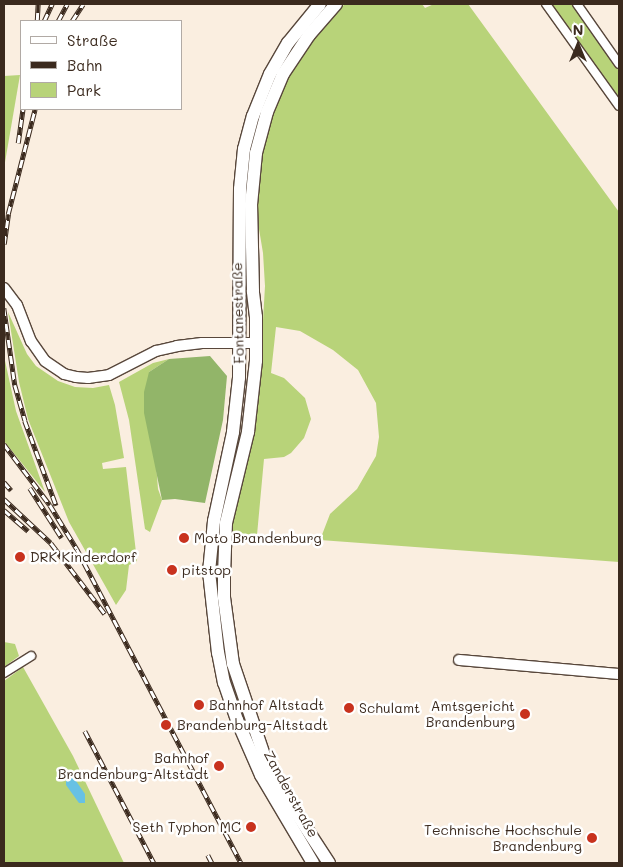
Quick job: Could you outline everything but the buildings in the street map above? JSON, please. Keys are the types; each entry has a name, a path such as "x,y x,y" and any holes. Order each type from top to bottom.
{"main road":[{"name":"Fontanestraße","path":"218,654 209,572 214,521 235,418 241,343 240,189 246,142 259,100 278,60 297,31 320,4"},
{"name":"Fontanestraße","path":"244,700 233,664 226,616 224,549 229,505 248,432 256,343 251,205 253,175 259,139 271,101 283,74 308,35 336,4"},
{"name":"Zanderstraße","path":"218,654 224,683 237,720 261,775 313,863"},
{"name":"Zanderstraße","path":"244,700 270,773 329,863"}],"street":[{"path":"546,4 619,106"},
{"path":"577,4 619,64"},
{"path":"4,288 17,305 37,351 50,365 64,374 76,377 88,378 109,375 156,351 177,346 202,343 256,343"},
{"path":"4,673 31,656"},
{"path":"459,660 619,674"}],"green space":[{"path":"345,4 422,4 425,8 434,4 468,4 619,212 619,562 320,540 330,514 357,489 376,456 379,437 376,403 358,370 333,350 300,331 276,327 271,373 284,378 305,398 311,419 304,438 291,453 284,457 264,459 257,535 230,533 260,372 265,286 263,253 257,217 257,186 261,151 268,122 289,74 326,21"},
{"path":"551,4 572,4 619,70 619,100"},
{"path":"20,75 4,168 4,76"},
{"path":"8,312 27,354 36,366 58,381 75,387 93,388 109,385 115,405 124,458 102,463 103,469 126,467 137,561 129,565 126,590 116,605 69,522 28,419 19,382"},
{"path":"4,356 16,411 45,492 4,441"},
{"path":"210,356 227,376 223,420 205,503 175,499 162,500 144,413 144,392 149,372 169,359"},
{"path":"169,359 149,372 158,489 162,500 150,532 145,529 129,420 119,382 153,363"},
{"path":"4,642 15,644 19,656 4,667"},
{"path":"23,667 73,756 124,863 4,863 4,681"}],"water":[{"path":"69,777 74,778 85,794 85,803 79,803 66,785 66,780"}],"railway":[{"path":"37,20 38,4"},
{"path":"44,20 52,4"},
{"path":"59,20 67,4"},
{"path":"73,20 83,4"},
{"path":"18,143 23,110"},
{"path":"4,244 8,214 35,110"},
{"path":"4,308 15,385 25,421 56,505"},
{"path":"4,444 50,505 77,549 241,863"},
{"path":"4,482 11,490"},
{"path":"30,488 62,538"},
{"path":"4,499 51,543 105,614"},
{"path":"4,510 28,531"},
{"path":"85,731 154,863"},
{"path":"208,855 212,863"}],"place":[{"name":"Moto Brandenburg","path":"184,538"},
{"name":"DRK Kinderdorf","path":"20,557"},
{"name":"pitstop","path":"172,570"},
{"name":"Bahnhof Altstadt","path":"199,705"},
{"name":"Schulamt","path":"349,708"},
{"name":"Amtsgericht Brandenburg","path":"525,714"},
{"name":"Brandenburg-Altstadt","path":"166,725"},
{"name":"Bahnhof Brandenburg-Altstadt","path":"219,766"},
{"name":"Seth Typhon MC","path":"251,827"},
{"name":"Technische Hochschule Brandenburg","path":"592,838"}]}
